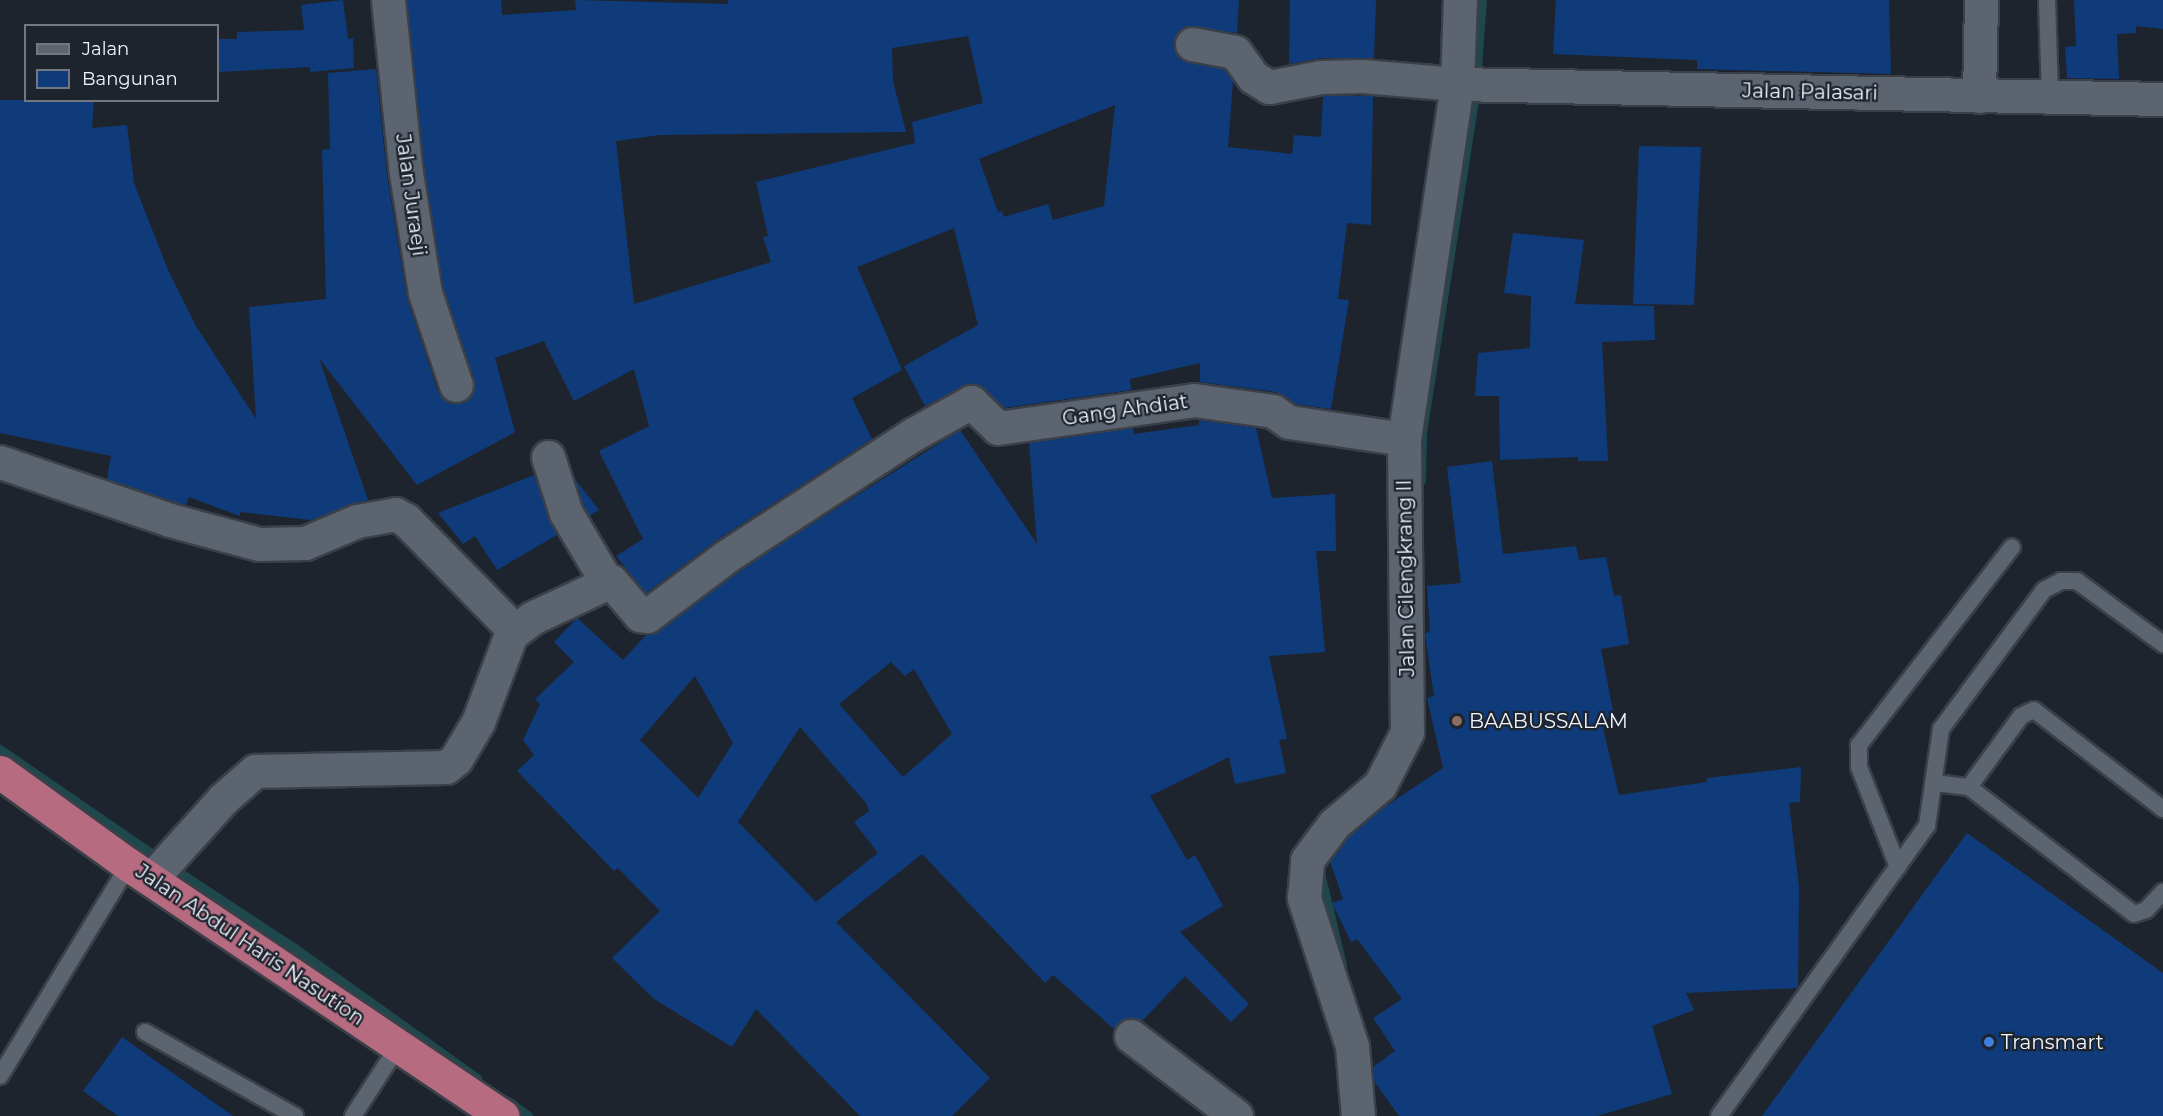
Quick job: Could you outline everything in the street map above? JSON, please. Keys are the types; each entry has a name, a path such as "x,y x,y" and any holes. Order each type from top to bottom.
{"highway":[{"name":"Jalan Abdul Haris Nasution","path":"0,772 140,872 502,1116"}],"street":[{"name":"Jalan Juraeji","path":"388,0 406,173 425,293 456,385"},
{"name":"Jalan Cilengkrang II","path":"1358,1116 1352,1046 1304,898 1307,860 1314,847 1380,785 1407,732 1404,440 1457,84 1460,0"},
{"path":"1979,96 1981,0"},
{"name":"Jalan Palasari","path":"1192,44 1235,52 1253,76 1269,87 1321,77 1362,76 1457,84 1979,96 2050,94 2163,99"},
{"name":"Gang Ahdiat","path":"606,581 617,585 640,615 647,616 727,556 961,405 970,402 978,405 989,423 998,428 1194,400 1273,411 1289,422 1404,440"},
{"path":"140,872 255,771 446,767 456,759 478,722 514,630 532,618 606,581 566,513 548,457"},
{"path":"0,462 170,520 259,544 280,546 305,543 357,521 394,514 406,520 514,630"},
{"path":"1131,1035 1236,1116"}],"lane":[{"path":"2047,0 2050,94"},
{"path":"1898,867 1859,767 1859,745 2012,547"},
{"path":"1719,1116 1927,825 1935,783 1941,729 2044,590 2061,580 2077,581 2163,644"},
{"path":"1969,788 2021,716 2034,710 2163,809"},
{"path":"1935,783 1969,788 2134,914 2146,910 2163,892"},
{"path":"0,1076 140,872"},
{"path":"145,1032 295,1116"},
{"path":"353,1116 399,1045"}],"building":[{"path":"343,0 348,39 353,38 354,68 310,72 310,67 219,72 219,39 237,39 237,32 304,30 301,5"},
{"path":"407,0 501,0 502,15 576,10 575,0 728,4 728,0 1239,0 1237,33 1186,26 1174,41 1180,59 1224,69 1233,81 1228,147 1292,154 1294,135 1321,137 1323,96 1373,96 1371,225 1347,223 1338,299 1349,300 1331,409 1296,404 1276,392 1200,382 1200,363 1130,379 1131,390 1004,408 973,383 925,406 904,366 978,325 954,228 857,267 902,370 852,398 872,439 717,540 646,593 616,556 643,539 599,451 649,426 634,369 574,401 544,341 495,358 515,432 417,485 319,358 368,500 311,520 240,512 240,516 189,497 186,505 175,502 107,479 111,456 0,433 0,100 94,102 92,128 127,125 134,183 168,270 196,326 256,419 249,307 326,299 322,150 330,149 328,73 376,69 387,176 407,299 438,392 453,403 470,398 474,379 443,289 425,171","holes":["968,36 983,103 912,122 915,143 756,182 768,236 763,237 771,262 634,304 616,141 660,135 906,132 893,81 892,48","1115,105 1104,206 1053,220 1048,204 1004,217 1002,211 998,212 979,159"]},
{"path":"1290,0 1376,0 1374,58 1321,58 1289,64"},
{"path":"1556,0 1889,0 1891,74 1697,69 1697,60 1553,54"},
{"path":"2074,0 2163,0 2163,29 2136,26 2136,33 2117,34 2119,79 2067,78 2065,47 2076,46"},
{"path":"1639,146 1701,147 1694,305 1633,304"},
{"path":"1513,233 1584,240 1575,304 1654,306 1655,340 1602,342 1608,461 1578,461 1578,457 1500,460 1499,396 1475,396 1478,353 1530,348 1531,296 1504,293"},
{"path":"1199,420 1256,428 1272,498 1335,494 1336,551 1316,551 1325,652 1269,656 1287,739 1279,740 1286,773 1235,784 1229,757 1150,796 1187,860 1195,855 1223,906 1180,932 1249,1004 1231,1022 1185,976 1142,1021 1124,1019 1114,1029 1053,975 1045,983 922,854 836,922 990,1078 952,1116 860,1116 756,1009 732,1047 654,999 612,958 660,911 618,868 614,871 517,771 534,755 523,740 540,704 535,699 574,662 554,642 577,618 623,660 647,634 658,631 738,571 960,430 1037,544 1029,443 1133,428 1134,434 1199,425","holes":["891,662 905,676 914,669 952,734 903,777 839,704","695,676 733,743 698,798 640,740","800,727 866,803 869,811 854,822 878,853 816,902 738,822"]},
{"path":"1492,461 1503,554 1576,546 1579,560 1606,557 1614,596 1621,595 1629,644 1601,649 1614,716 1601,720 1619,795 1707,782 1707,778 1801,767 1800,802 1789,803 1799,887 1798,988 1686,993 1694,1010 1652,1026 1672,1094 1597,1116 1399,1116 1374,1081 1373,1067 1395,1051 1373,1018 1402,999 1357,939 1351,942 1332,903 1343,899 1330,861 1348,837 1380,810 1443,768 1427,698 1434,696 1425,634 1430,631 1427,586 1461,583 1447,467"},
{"path":"534,475 557,535 497,570 475,536 463,544 438,513"},
{"path":"575,479 599,510 589,516 583,505"},
{"name":"Transmart","path":"1967,833 2163,973 2163,1116 1762,1116"},
{"path":"122,1037 233,1116 118,1116 83,1091"}],"waterway":[{"path":"1476,81 1482,0"},
{"path":"1421,481 1422,433 1476,87"},
{"path":"0,750 163,862"},
{"path":"167,865 295,949 477,1079"},
{"path":"1320,873 1342,965"},
{"path":"507,1101 528,1116"}],"place":[{"name":"BAABUSSALAM","path":"1457,721"},
{"name":"Transmart","path":"1989,1042"}]}
